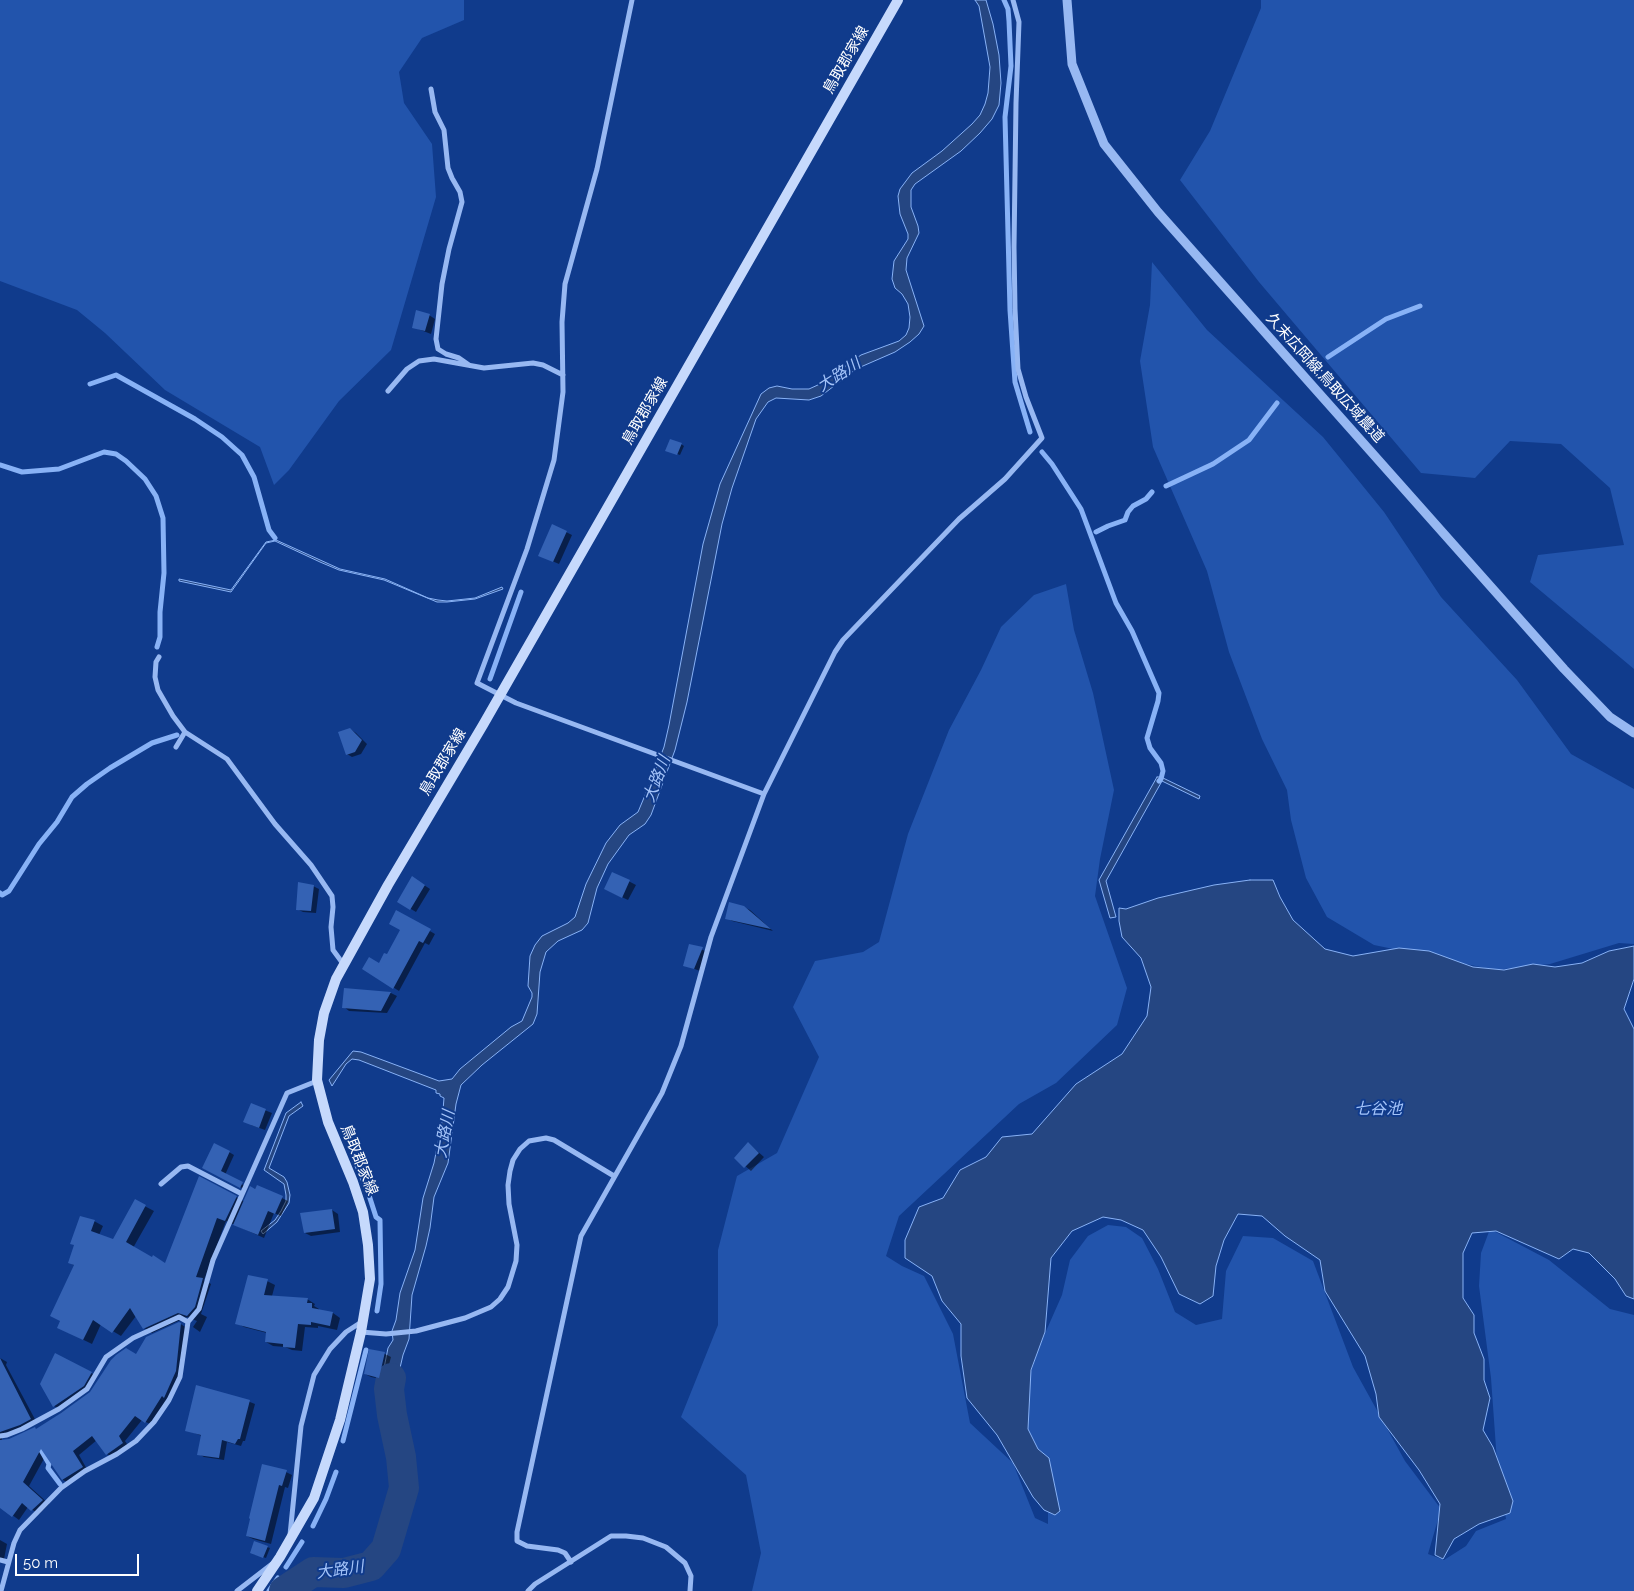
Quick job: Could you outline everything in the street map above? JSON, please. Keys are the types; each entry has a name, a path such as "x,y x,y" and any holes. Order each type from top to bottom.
{"main road":[{"name":"鳥取郡家線","path":"258,1591 290,1541 314,1498 340,1420 364,1320 370,1279 368,1245 363,1212 353,1182 328,1122 318,1080 319,1040 324,1013 336,979 388,885 500,694 898,0"}],"street":[{"path":"632,0 597,169 565,284 562,322 563,392 554,460 527,549 478,683 516,703 764,794"},
{"path":"571,1562 565,1553 558,1550 520,1543 517,1541 517,1532 581,1236 662,1093 678,1054 711,937 764,794 835,652 843,640 959,519 1004,479 1042,438 1026,397 1018,369 1014,247 1016,103 1020,22 1013,0"},
{"name":"久末広岡線;鳥取広域農道","path":"1067,0 1072,64 1104,144 1158,212 1564,669 1610,717 1634,734"},
{"path":"432,89 435,112 444,130 448,168 460,192 462,202 442,284 436,339 438,349 470,365"},
{"path":"388,391 402,374 419,361 434,359 484,368 533,362 563,375"},
{"path":"158,657 156,662 158,690 172,716 185,732 227,759 275,824 311,865 332,896 331,927 333,950 344,965"},
{"path":"176,747 185,732"},
{"path":"1,1591 8,1562 20,1530 61,1488 85,1471 136,1441 154,1422 169,1400 180,1377 188,1322 199,1309 213,1260 287,1093 318,1080"},
{"path":"361,1332 386,1334 416,1331 465,1318 491,1307 500,1299 508,1287 516,1261 517,1245 509,1204 508,1185 510,1171 513,1160 520,1149 530,1141 546,1138 554,1140 614,1176"},
{"path":"161,1184 181,1167 188,1166 242,1194"},
{"path":"0,1436 22,1429 59,1409 87,1389 106,1357 133,1338 179,1316 188,1322"},
{"path":"290,1541 301,1426 314,1375 330,1350 346,1332 364,1320"},
{"path":"528,1591 535,1584 611,1536 643,1538 666,1547 685,1563 691,1576 690,1591"},
{"path":"237,1591 280,1557"},
{"path":"0,1560 8,1562"}],"shaded area":[{"path":"0,0 464,0 464,20 422,38 399,72 404,103 432,144 436,197 391,350 339,401 289,470 274,485 260,447 165,390 105,333 77,310 0,281"},
{"path":"1261,0 1634,0 1634,669 1530,582 1538,555 1624,545 1610,488 1561,444 1510,441 1475,478 1421,473 1259,282 1180,180 1210,131 1261,8"},
{"path":"1152,262 1207,330 1323,437 1384,512 1441,597 1517,680 1571,754 1634,789 1634,944 1619,943 1550,964 1495,970 1374,945 1327,917 1306,878 1291,820 1287,790 1262,739 1229,652 1207,571 1153,447 1140,361 1150,305"},
{"path":"1066,584 1074,630 1093,693 1114,790 1100,859 1095,896 1127,988 1117,1025 1056,1083 1019,1104 899,1216 886,1256 924,1276 953,1334 970,1423 1013,1463 1035,1518 1048,1524 1048,1492 1026,1456 1021,1403 1039,1347 1062,1295 1070,1260 1088,1236 1108,1225 1126,1227 1142,1238 1158,1269 1175,1312 1196,1325 1222,1319 1226,1271 1243,1236 1273,1238 1313,1261 1353,1367 1405,1461 1441,1509 1428,1554 1444,1560 1466,1546 1476,1531 1506,1519 1497,1462 1491,1378 1479,1286 1481,1253 1490,1229 1549,1260 1610,1309 1634,1315 1634,1591 752,1591 761,1553 746,1475 681,1417 718,1325 718,1250 737,1176 777,1153 819,1057 793,1007 815,961 863,952 879,942 908,834 949,730 981,670 1001,627 1034,595"}],"water":[{"path":"975,0 986,0 993,24 999,55 1001,83 999,105 992,119 980,133 961,151 915,184 911,190 911,207 919,233 907,258 906,270 924,326 919,334 910,342 895,352 856,369 821,396 809,400 776,398 768,402 756,419 732,488 722,524 687,702 675,750 651,815 645,824 629,835 608,864 597,888 588,923 582,930 558,941 546,952 540,972 537,1014 533,1024 482,1065 461,1085 456,1104 448,1163 434,1197 426,1246 412,1295 409,1339 403,1355 393,1398 397,1415 387,1422 381,1396 382,1378 388,1348 393,1340 392,1331 396,1320 400,1293 415,1250 423,1198 434,1163 442,1122 444,1098 436,1093 436,1090 359,1060 352,1059 346,1064 332,1086 329,1080 353,1051 361,1052 439,1081 452,1079 460,1069 511,1027 522,1021 532,997 528,986 530,956 535,945 542,936 568,923 575,917 586,884 606,843 620,825 638,812 664,747 703,544 720,484 761,394 769,388 777,386 792,389 809,389 820,384 861,355 899,341 906,335 910,317 908,304 902,294 895,288 892,279 894,261 908,239 908,234 900,214 898,196 900,189 912,173 942,151 972,124 980,115 985,104 990,67 979,6"},
{"path":"276,540 340,569 385,579 428,598 447,601 475,598 502,587 503,589 475,599 437,602 384,580 339,570 275,541 266,543 231,592 179,581 179,579 231,590 266,542"},
{"path":"1157,777 1161,777 1200,796 1199,799 1162,781 1106,881 1116,917 1110,918 1099,880"},
{"name":"七谷池","path":"1250,880 1273,880 1293,920 1325,949 1353,956 1399,948 1429,951 1473,967 1504,970 1533,964 1555,967 1582,963 1609,951 1634,946 1634,979 1624,1009 1634,1029 1634,1299 1626,1296 1615,1279 1589,1253 1573,1249 1559,1259 1496,1231 1472,1233 1463,1253 1463,1298 1474,1315 1474,1333 1484,1359 1484,1380 1490,1398 1483,1430 1493,1447 1513,1501 1510,1513 1479,1524 1454,1539 1443,1559 1435,1555 1440,1504 1419,1470 1379,1417 1376,1394 1365,1356 1325,1291 1320,1260 1285,1236 1262,1216 1238,1214 1224,1240 1216,1266 1213,1296 1200,1304 1179,1294 1161,1257 1143,1230 1121,1220 1103,1217 1072,1231 1051,1258 1045,1332 1031,1370 1028,1429 1038,1449 1049,1458 1060,1511 1055,1515 1044,1510 1033,1497 997,1435 967,1398 961,1356 961,1324 942,1301 932,1276 905,1258 905,1240 919,1207 943,1198 960,1170 986,1157 1002,1137 1032,1134 1076,1084 1122,1054 1147,1016 1151,987 1141,958 1122,937 1119,908 1126,909 1158,898 1214,885"},
{"path":"301,1102 303,1106 289,1116 269,1168 284,1177 287,1182 290,1195 289,1203 277,1222 263,1234 261,1231 275,1220 286,1201 284,1184 264,1170 286,1113"}],"building":[{"path":"416,310 430,314 425,331 412,328"},
{"path":"670,439 682,443 677,455 665,451"},
{"path":"552,524 567,531 553,562 538,556"},
{"path":"350,728 362,740 355,752 346,755 338,732"},
{"path":"612,872 630,880 622,898 604,889"},
{"path":"412,876 425,885 410,910 397,902"},
{"path":"298,882 314,885 311,911 296,910"},
{"path":"729,902 744,906 771,929 725,919"},
{"path":"396,910 431,929 423,943 419,941 393,989 362,969 369,957 379,963 384,953 387,954 400,930 389,924"},
{"path":"689,944 703,947 694,969 683,966"},
{"path":"344,988 391,992 381,1011 342,1008"},
{"path":"251,1103 266,1109 259,1128 243,1122"},
{"path":"748,1142 759,1153 744,1168 734,1158"},
{"path":"214,1143 230,1151 221,1171 243,1182 240,1188 202,1168"},
{"path":"199,1176 237,1196 225,1221 217,1218 196,1277 203,1278 195,1307 187,1316 178,1313 143,1329 130,1308 112,1333 93,1320 83,1340 57,1328 60,1321 50,1316 74,1265 68,1263 74,1245 70,1244 80,1216 95,1220 91,1231 113,1239 135,1199 146,1205 126,1242 165,1263"},
{"path":"257,1185 283,1196 275,1214 268,1211 258,1235 233,1225 250,1186 255,1189"},
{"path":"332,1209 335,1229 304,1233 300,1213"},
{"path":"248,1275 268,1279 264,1295 308,1298 307,1303 312,1303 312,1308 333,1312 330,1326 311,1322 311,1325 298,1324 295,1348 283,1347 283,1344 265,1342 266,1332 235,1324"},
{"path":"179,1322 181,1323 176,1371 164,1398 162,1396 145,1423 135,1416 119,1436 123,1443 106,1455 92,1436 73,1451 83,1467 62,1480 41,1449 23,1482 43,1500 31,1511 22,1503 12,1517 0,1508 0,1440 9,1439 35,1427 36,1429 61,1413 90,1392 116,1355 126,1348 136,1354 146,1337"},
{"path":"369,1349 385,1352 379,1378 364,1374"},
{"path":"55,1353 92,1372 84,1386 53,1407 40,1384"},
{"path":"0,1358 31,1419 0,1432"},
{"path":"196,1385 250,1400 240,1439 235,1444 222,1440 219,1458 197,1455 201,1435 185,1431"},
{"path":"262,1464 287,1470 282,1486 279,1485 265,1541 246,1536"},
{"path":"254,1541 268,1546 263,1558 250,1553"}],"waterway":[{"path":"1004,0 1008,9 1011,66 1005,117 1010,310 1015,382 1030,432"},
{"path":"1328,357 1386,319 1420,306"},
{"path":"90,384 116,375 195,419 222,437 242,455 254,477 269,530 275,538"},
{"path":"1166,486 1213,464 1249,440 1277,403"},
{"path":"0,465 22,472 59,469 104,452 116,454 145,479 156,496 163,518 164,573 160,612 160,637 157,647"},
{"path":"1042,452 1081,509 1116,603 1132,631 1159,693 1147,738 1150,748 1161,763 1163,771 1159,781"},
{"path":"1096,532 1125,520 1133,506 1146,499 1152,492"},
{"path":"490,679 521,592"},
{"path":"0,893 2,895 9,891 72,797 110,768 152,743 177,735"},
{"path":"355,1161 376,1217 380,1220 381,1284 377,1311"},
{"path":"343,1441 366,1350"},
{"name":"大路川","path":"284,1591 313,1572 344,1573 371,1566 386,1549 404,1488 401,1457 392,1415 389,1389 391,1378"},
{"path":"37,1446 49,1464 48,1468 60,1484"},
{"path":"313,1526 336,1472"},
{"path":"286,1567 302,1542"},
{"path":"269,1591 278,1578"}]}
